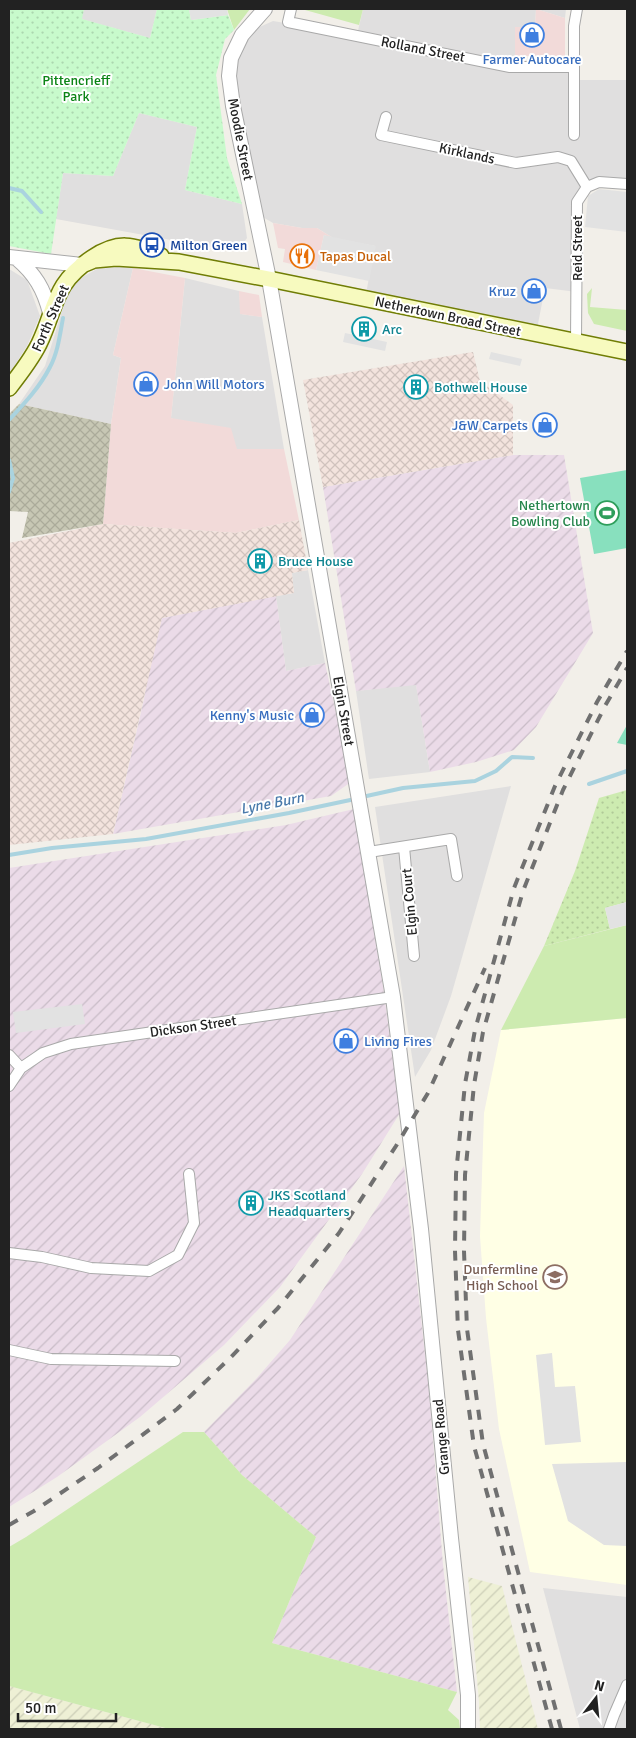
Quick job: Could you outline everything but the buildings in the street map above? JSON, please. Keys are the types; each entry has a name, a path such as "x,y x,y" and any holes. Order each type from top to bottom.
{"main road":[{"name":"Nethertown Broad Street","path":"78,268 104,250 120,246 140,248 179,262 269,278 627,352"},
{"name":"Forth Street","path":"9,388 29,362 40,342 63,284 78,268"}],"street":[{"name":"Moodie Street","path":"265,9 242,35 231,58 229,76 233,106 269,278"},
{"name":"Rolland Street","path":"291,9 288,22 510,66 573,66"},
{"path":"574,134 573,66 574,26 577,9"},
{"name":"Kirklands","path":"386,117 382,135 516,163 558,157 571,161 587,187"},
{"path":"587,187 598,182 627,184"},
{"name":"Reid Street","path":"576,342 577,202 587,187"},
{"path":"12,257 78,268"},
{"path":"12,257 29,269 38,282 50,313"},
{"name":"Elgin Street","path":"269,278 393,997 410,1146"},
{"path":"369,852 404,848 451,839 457,876"},
{"name":"Elgin Court","path":"404,848 414,956"},
{"name":"Dickson Street","path":"9,1086 20,1068 42,1053 71,1044 393,997"},
{"path":"9,1055 20,1068"},
{"name":"Grange Road","path":"410,1146 421,1229 450,1538 468,1696 468,1729"},
{"path":"9,1253 42,1257 91,1268 150,1271 178,1255 194,1223 190,1174"},
{"path":"9,1350 51,1359 175,1361"},
{"path":"609,1729 627,1685"}],"shaded area":[{"path":"84,9 157,9 150,38 81,19"},
{"path":"189,9 227,9 228,15 191,20"},
{"path":"363,9 536,9 535,27 515,56 515,66 573,67 574,80 627,80 627,184 598,182 577,202 577,292 545,288 536,334 365,299 375,246 333,238 317,228 302,228 273,223 256,213 233,106 236,47 242,35 273,21 357,35"},
{"path":"536,9 566,9 565,18"},
{"name":"Farmer Autocare","path":"536,9 565,18 565,56 515,56 515,27 535,27"},
{"path":"139,113 197,127 185,190 242,204 247,238 239,249 232,251 56,219 63,173 113,176"},
{"path":"599,189 627,192 627,232 585,227 588,196"},
{"path":"273,223 302,228 317,228 333,238 324,235 316,270 283,262 285,249 278,248"},
{"path":"324,235 376,246 369,281 316,270"},
{"path":"133,268 113,355 121,358 111,424 19,404 45,366 67,295 79,279 97,269"},
{"path":"133,268 185,278 171,418 231,428 237,449 284,449 299,520 236,533 103,524 111,424 121,358 113,355"},
{"path":"9,269 27,280 40,316 27,346 9,374"},
{"path":"185,278 239,291 241,314 262,317 284,449 236,449 171,418"},
{"path":"239,291 259,295 262,317 240,314"},
{"path":"345,333 387,342 385,351 343,342"},
{"path":"473,352 480,381 513,405 513,455 323,487 303,380"},
{"path":"491,352 522,359 520,366 489,359"},
{"path":"19,404 111,424 103,524 22,538 28,512 9,511 9,494 11,489 9,474 9,414"},
{"path":"513,455 564,455 593,633 536,727 514,750 476,762 430,772 416,685 356,691 323,487"},
{"path":"299,520 308,570 292,573 294,593 162,618 113,834 9,845 9,543 103,524 236,533"},
{"path":"308,570 325,663 286,671 276,596 294,593 292,573"},
{"path":"276,596 286,671 325,663 351,782 331,796 113,834 144,699 150,662 162,618"},
{"path":"416,684 430,772 369,779 356,691"},
{"path":"511,786 451,996 431,1050 415,1077 375,807"},
{"path":"354,809 383,986 400,1113 362,1174 280,1287 224,1345 140,1417 57,1477 9,1507 9,868 286,825"},
{"path":"627,902 627,925 610,929 605,908"},
{"path":"82,1004 85,1024 16,1033 13,1012"},
{"name":"Dunfermline High School","path":"627,1018 627,1585 530,1572 499,1429 486,1318 480,1236 484,1113 501,1030"},
{"path":"404,1166 429,1390 443,1565 457,1692 272,1643 316,1537 242,1475 204,1432 256,1379 290,1340"},
{"path":"552,1353 555,1387 575,1386 581,1442 545,1445 536,1355"},
{"path":"627,1462 627,1546 604,1545 568,1521 552,1464"},
{"path":"468,1577 502,1586 538,1729 480,1729"},
{"path":"543,1588 627,1597 627,1729 580,1729"},
{"path":"9,1686 169,1729 9,1729"}],"green space":[{"name":"Pittencrieff Park","path":"9,9 84,9 82,19 150,38 157,9 189,9 191,20 228,15 234,30 225,39 216,75 227,158 242,204 185,190 197,127 139,113 113,176 63,173 51,254 9,246"},
{"path":"227,9 250,9 234,30"},
{"path":"305,9 363,9 359,25"},
{"path":"592,288 590,307 627,310 627,331 594,324 588,313 587,294"},
{"name":"Nethertown Bowling Club","path":"627,470 627,548 594,554 580,478"},
{"path":"627,725 627,745 617,743"},
{"path":"627,790 627,902 605,908 610,929 544,946 575,871 599,798"},
{"path":"627,925 627,1018 501,1030 544,946"},
{"path":"183,1432 204,1432 242,1475 316,1537 272,1643 457,1692 448,1710 459,1720 460,1729 169,1729 9,1686 9,1547"}],"waterway":[{"path":"9,188 22,191 41,212"},
{"path":"9,420 37,388 50,367 57,349 63,318"},
{"path":"9,460 13,478 9,492"},
{"name":"Lyne Burn","path":"362,797 403,788 475,781 496,771 512,757 533,758"},
{"name":"Lyne Burn","path":"589,784 627,771"},
{"name":"Lyne Burn","path":"9,855 52,848 146,839 355,799"}],"railway":[{"path":"552,1729 474,1446 458,1330 455,1251 456,1174 465,1084 475,1030 514,888 555,786 597,702 627,651"},
{"path":"561,1729 483,1444 467,1329 464,1251 465,1175 474,1085 483,1032 523,891 563,790 605,706 627,668"},
{"path":"9,1525 34,1511 98,1468 177,1409 278,1308 339,1233 396,1146 428,1093 485,968"}],"place":[{"name":"Farmer Autocare","path":"532,35"},
{"name":"Milton Green","path":"152,245"},
{"name":"Tapas Ducal","path":"302,256"},
{"name":"Kruz","path":"534,291"},
{"name":"Arc","path":"364,329"},
{"name":"John Will Motors","path":"146,384"},
{"name":"Bothwell House","path":"416,387"},
{"name":"J&W Carpets","path":"545,425"},
{"name":"Nethertown Bowling Club","path":"607,513"},
{"name":"Bruce House","path":"260,561"},
{"name":"Kenny's Music","path":"312,715"},
{"name":"Living Fires","path":"346,1041"},
{"name":"JKS Scotland Headquarters","path":"251,1203"},
{"name":"Dunfermline High School","path":"555,1277"}]}
